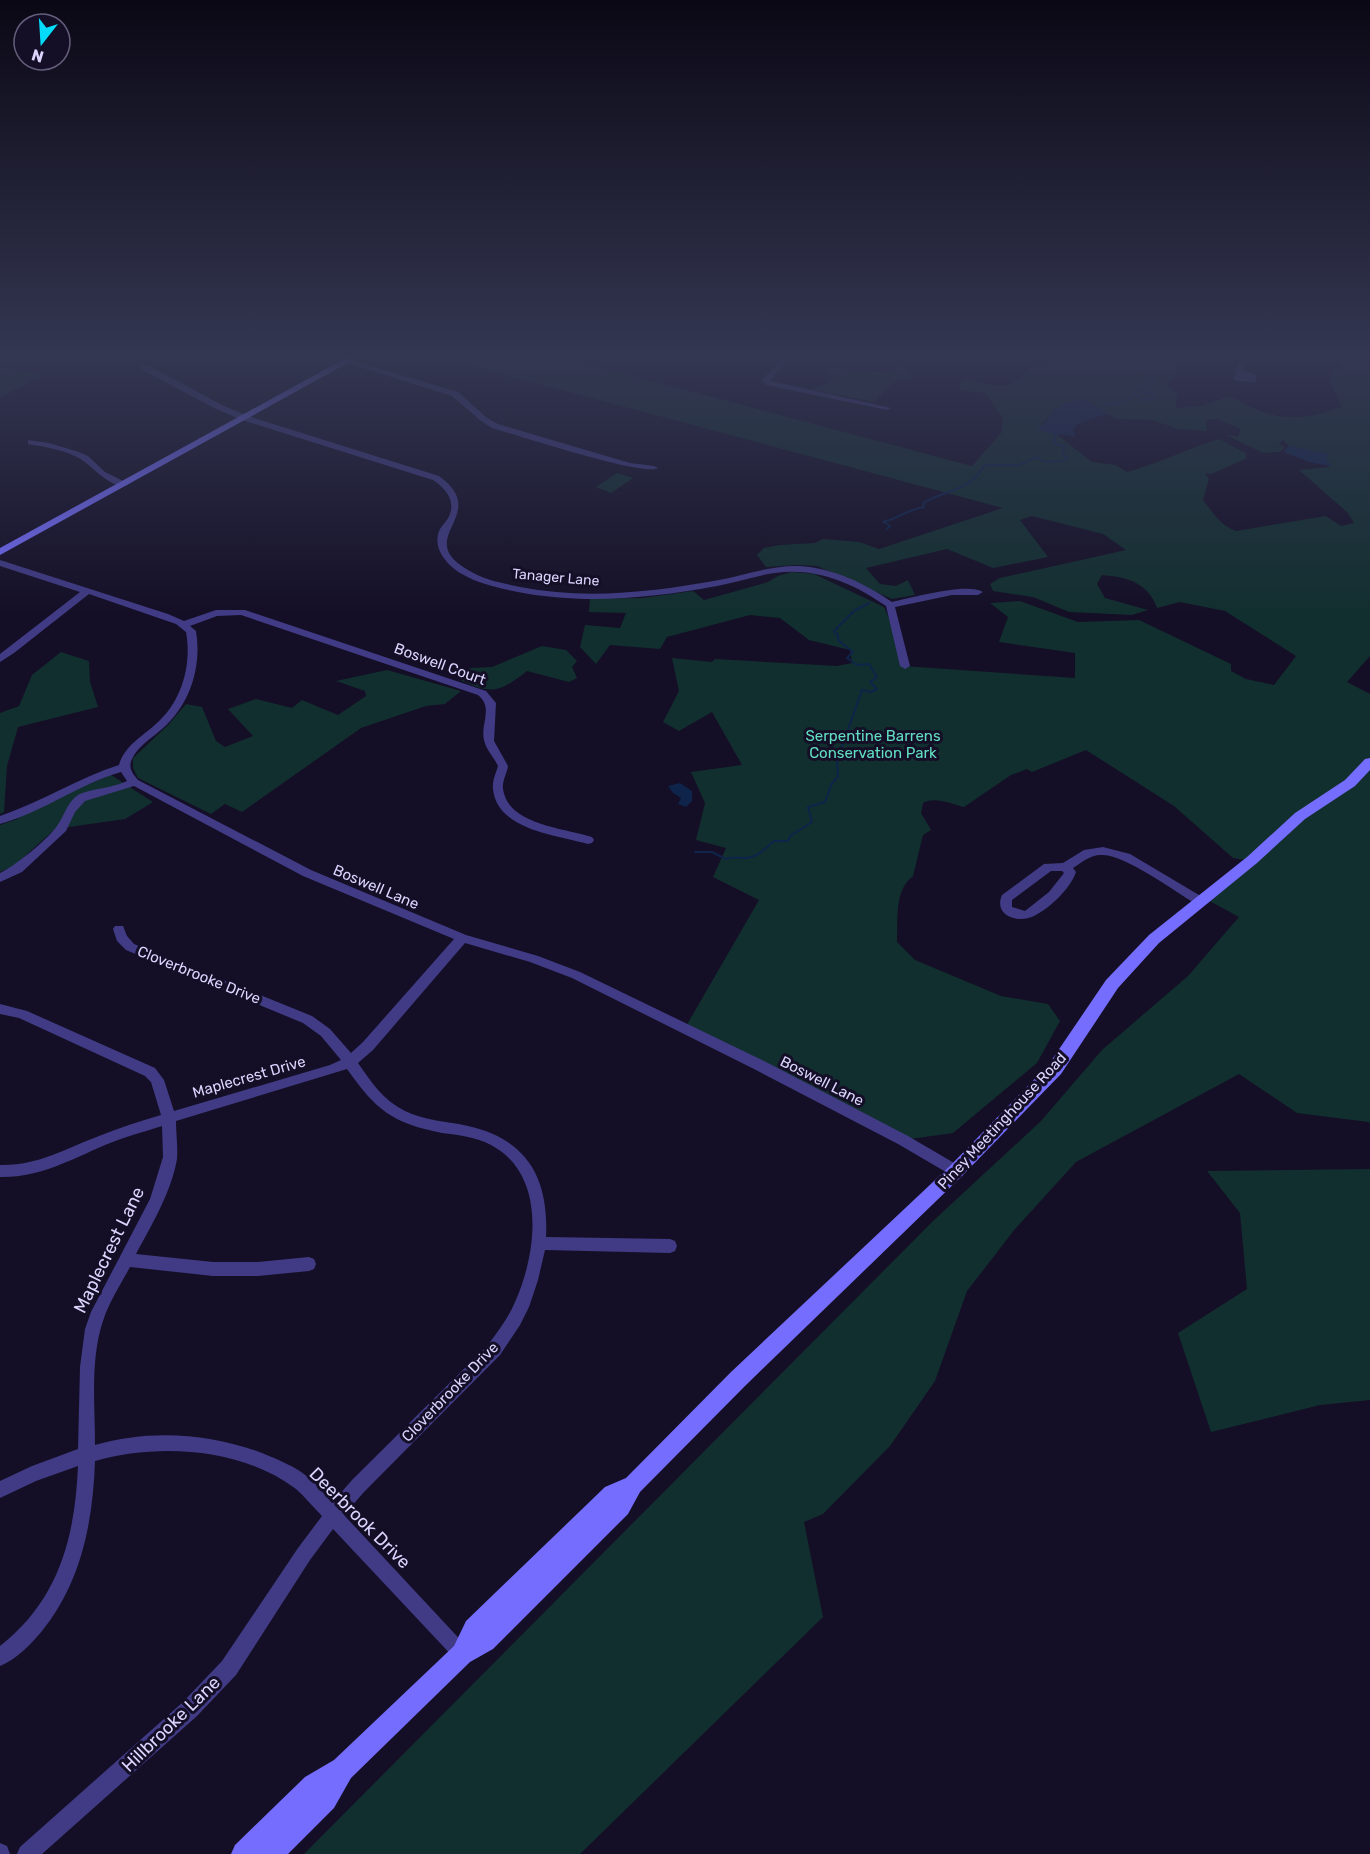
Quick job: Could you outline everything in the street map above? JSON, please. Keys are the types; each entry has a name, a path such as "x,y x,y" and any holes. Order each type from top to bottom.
{"main road":[{"path":"0,552 204,441"},
{"name":"Piney Meetinghouse Road","path":"244,1854 314,1786 343,1769 462,1654 485,1641 620,1506 633,1485 738,1379 956,1171 1055,1069 1112,984 1154,939 1252,861 1300,816 1350,783 1370,762"},
{"name":"Piney Meetinghouse Road","path":"270,1854 325,1799 343,1769"}],"street":[{"name":"Tanager Lane","path":"318,441 431,475 441,481 453,494 455,502 454,513 443,531 444,554 462,571 487,582 546,592 624,596 668,591 797,569 831,575 870,592 890,605"},
{"path":"545,441 629,465 654,468"},
{"path":"31,442 50,445 85,458 102,474 125,484"},
{"path":"0,563 165,616 191,631 194,648 181,701 163,724 131,752 124,767 101,774 45,799 21,813 0,820"},
{"path":"0,659 29,638 61,608 86,592"},
{"path":"905,666 890,605 952,592 978,592"},
{"name":"Boswell Court","path":"183,625 216,613 242,612 482,693 487,696 492,705 489,742 503,766 498,783 499,793 511,814 528,824 588,840"},
{"name":"Boswell Lane","path":"124,767 134,782 307,873 462,938 534,959 576,975 761,1066 903,1140 956,1171"},
{"path":"0,878 18,869 62,828 70,811 81,798 121,788 134,782"},
{"path":"1065,867 1070,872 1067,881 1030,914 1020,915 1006,909 1006,898 1048,867 1065,867 1088,853 1114,853 1126,857 1200,901"},
{"name":"Cloverbrooke Drive","path":"119,929 121,938 129,947 313,1023 351,1061 375,1096 389,1108 408,1119 426,1125 480,1134 498,1142 513,1152 523,1164 537,1196 540,1217 539,1243 524,1302 509,1328 494,1350 358,1486 334,1514"},
{"name":"Maplecrest Drive","path":"0,1171 34,1170 92,1143 169,1117 334,1069 351,1061 368,1046 462,938"},
{"name":"Maplecrest Lane","path":"0,1009 22,1014 150,1072 157,1080 169,1117 170,1157 157,1200 96,1317 90,1335 87,1356 87,1454 78,1543 66,1577 51,1605 28,1634 0,1657"},
{"path":"539,1243 670,1245"},
{"path":"126,1260 213,1269 258,1269 309,1264"},
{"name":"Deerbrook Drive","path":"0,1490 57,1462 115,1447 154,1444 196,1445 231,1451 273,1466 304,1485 334,1514 462,1654"},
{"name":"Hillbrooke Lane","path":"27,1854 190,1709 229,1668 304,1554 334,1514"}],"green space":[{"name":"Serpentine Barrens Conservation Park","path":"751,441 876,441 972,466 994,441 1065,441 1092,462 1116,465 1127,472 1215,441 1222,441 1246,453 1246,459 1211,474 1205,473 1209,479 1203,500 1217,518 1236,531 1326,516 1341,526 1354,523 1347,512 1299,470 1330,467 1309,451 1289,446 1284,441 1370,441 1370,656 1347,682 1370,694 1370,1125 1369,1122 1297,1113 1239,1074 1076,1162 1015,1229 967,1291 935,1381 890,1446 823,1514 804,1522 823,1617 580,1854 304,1854 932,1222 1041,1121 1102,1050 1188,976 1239,917 1204,898 1251,861 1233,858 1174,806 1086,750 1032,772 1027,769 1011,775 964,807 938,800 923,803 921,813 931,830 923,835 913,876 907,882 900,897 897,942 915,960 1001,996 1048,1004 1060,1021 1037,1063 953,1133 903,1140 685,1028 759,900 713,877 726,848 696,840 705,803 691,772 742,765 712,712 679,731 663,722 679,691 672,658 712,662 715,659 837,666 852,663 850,650 809,640 780,618 750,615 667,637 660,649 610,645 596,664 580,647 585,625 620,628 626,613 589,612 590,599 642,598 693,591 704,600 768,582 792,572 814,574 884,607 892,625 903,666 1075,678 1075,653 999,642 1008,617 990,603 1020,601 1078,622 1139,620 1231,664 1231,671 1246,679 1274,685 1296,656 1225,611 1180,602 1157,608 1148,592 1142,587 1119,577 1102,575 1097,584 1105,598 1148,610 1132,615 1069,612 1033,597 993,591 990,584 1000,578 1126,550 1103,534 1032,516 1020,520 1048,557 993,568 947,549 866,568 880,584 896,586 908,580 915,595 892,599 817,566 766,567 757,555 764,548 815,543 823,539 859,542 879,549 1003,508"},
{"path":"1237,441 1282,441 1279,444 1285,447 1280,452 1263,453"},
{"path":"617,473 633,478 611,493 596,487"},
{"path":"542,646 566,650 577,661 572,667 577,678 569,682 527,671 509,684 494,689 479,688 458,679 469,668 492,667"},
{"path":"61,652 89,661 90,682 98,707 18,727 7,766 4,812 0,814 0,713 19,706 32,675"},
{"path":"387,670 461,691 445,704 426,706 361,728 242,812 225,804 211,814 138,778 133,768 133,758 169,724 186,704 202,707 216,741 225,747 253,736 228,709 256,699 292,708 302,700 338,715 366,696 365,691 336,681"},
{"path":"111,775 153,802 125,819 55,829 14,866 0,872 0,825 17,819 43,803"},
{"path":"1370,1169 1370,1400 1320,1405 1211,1432 1178,1333 1247,1289 1240,1213 1207,1171"}],"water":[{"path":"1289,446 1329,454 1326,459 1332,466 1312,463 1286,453 1284,451"},
{"path":"680,783 692,791 692,801 686,807 678,804 681,798 668,786"}],"waterway":[{"path":"887,529 890,526 883,522 924,507 923,503 932,498 957,489 971,481 985,465 1019,465 1037,457 1044,462 1064,461 1067,458 1063,455 1064,446 1054,444 1054,441"},
{"path":"695,852 712,852 726,859 754,856 774,841 788,841 790,836 812,822 808,807 825,802 832,783 838,777 837,760 862,690 871,692 877,689 870,682 877,677 869,664 857,665 847,658 853,652 838,640 838,635 834,631 854,611 869,603"}]}
